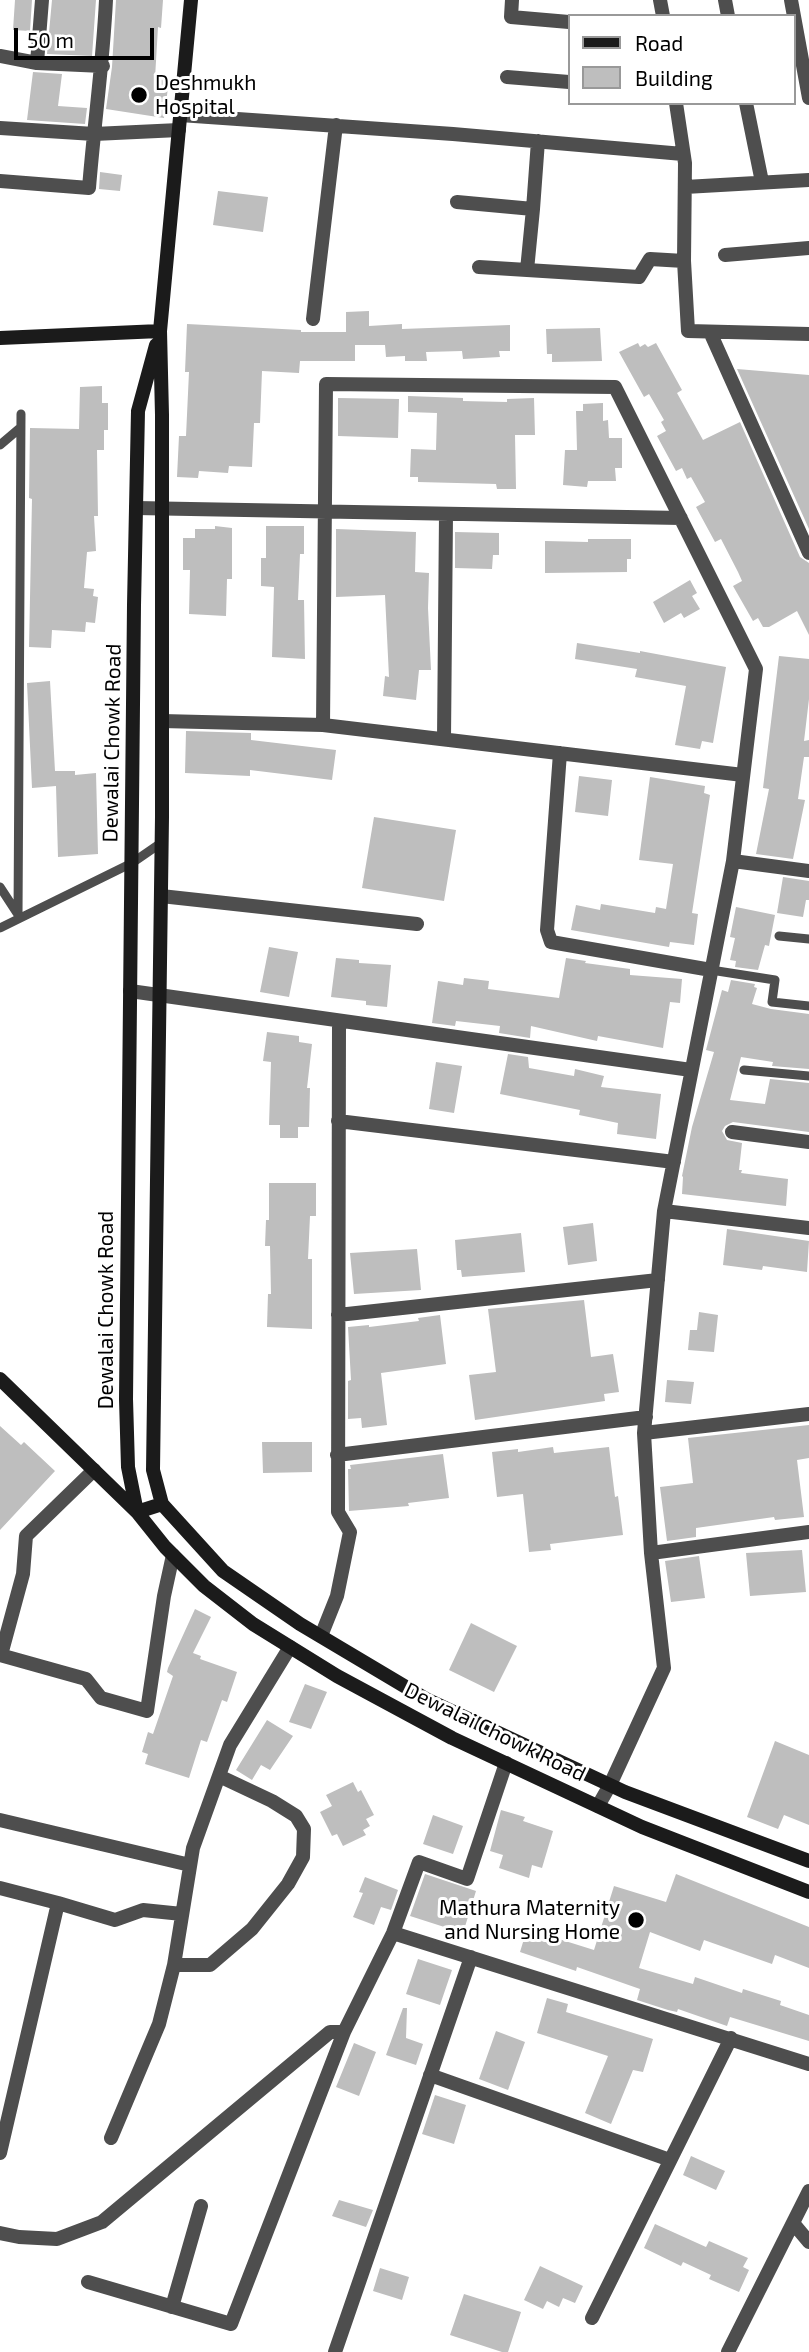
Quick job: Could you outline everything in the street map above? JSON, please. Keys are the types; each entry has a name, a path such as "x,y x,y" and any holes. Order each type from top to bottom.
{"main road":[{"name":"Dewalai Chowk Road","path":"191,0 160,331 161,896 153,1470 162,1504 223,1572 321,1636 426,1699 610,1785 809,1861"},
{"name":"Dewalai Chowk Road","path":"160,331 138,411 136,508 127,1412 128,1467 137,1512 173,1555 204,1586 253,1624 383,1700 453,1738 642,1827 809,1892"},
{"path":"0,338 160,331"},
{"path":"1,1383 137,1512 162,1504"}],"street":[{"path":"37,63 42,0"},
{"path":"0,181 89,188 103,66 106,0"},
{"path":"512,0 512,17 568,22"},
{"path":"795,17 805,58 809,98"},
{"path":"0,56 37,63 103,66"},
{"path":"507,77 568,82"},
{"path":"676,105 685,187 684,261 688,331 809,334"},
{"path":"746,105 762,182"},
{"path":"180,115 683,154"},
{"path":"313,319 336,125"},
{"path":"0,128 94,134 179,130"},
{"path":"527,270 538,141"},
{"path":"685,187 809,180"},
{"path":"457,202 533,209"},
{"path":"725,255 809,248"},
{"path":"480,267 639,277 650,259 684,261"},
{"path":"710,332 809,553"},
{"path":"323,724 326,384 615,387 756,669 733,861 664,1211 644,1433 651,1553 664,1668 598,1806"},
{"path":"136,508 681,518"},
{"path":"444,739 446,514"},
{"path":"162,721 323,724 743,775"},
{"path":"561,753 547,930 551,942 711,970"},
{"path":"733,861 809,871"},
{"path":"161,896 417,924"},
{"path":"130,991 691,1070"},
{"path":"321,1636 337,1596 350,1532 338,1512 339,1021"},
{"path":"338,1121 674,1162"},
{"path":"732,1132 809,1142"},
{"path":"664,1211 809,1228"},
{"path":"338,1315 658,1280"},
{"path":"644,1433 809,1414"},
{"path":"337,1455 646,1417"},
{"path":"94,1470 26,1536 23,1574 0,1655 86,1679 100,1698 147,1711 164,1596 173,1555"},
{"path":"651,1553 809,1532"},
{"path":"111,2138 159,2024 174,1965 193,1849 230,1745 290,1647"},
{"path":"88,2282 231,2324 344,2032 393,1933 419,1862 467,1879 506,1763"},
{"path":"174,1965 210,1965 252,1929 288,1884 303,1857 304,1829 296,1816 272,1801 219,1776"},
{"path":"0,1820 190,1865"},
{"path":"0,1888 115,1920 143,1910 182,1914"},
{"path":"0,2153 58,1903"},
{"path":"393,1933 809,2064"},
{"path":"335,2352 471,1956"},
{"path":"0,2233 57,2239 102,2222 330,2032 344,2032"},
{"path":"592,2318 731,2038"},
{"path":"430,2075 670,2160"},
{"path":"728,2352 809,2191"},
{"path":"172,2307 201,2206"},
{"path":"793,2223 809,2242"}],"lane":[{"path":"0,887 18,915 20,414"},
{"path":"0,445 20,428"},
{"path":"0,928 132,863 161,843"},
{"path":"779,936 809,939"},
{"path":"711,970 775,980 772,1002 809,1006"},
{"path":"744,1070 809,1076"}],"building":[{"path":"15,0 32,0 30,31 13,30"},
{"path":"52,0 96,0 92,56 47,54"},
{"path":"116,0 163,0 161,28 158,27 155,78 169,80 164,118 106,109 112,67"},
{"path":"33,72 62,74 58,106 87,108 85,124 27,120"},
{"path":"100,172 122,175 120,191 99,189"},
{"path":"218,191 268,197 263,232 213,225"},
{"path":"369,311 369,326 402,324 402,329 510,325 510,351 499,351 500,357 463,359 462,351 426,352 427,361 405,361 405,356 386,357 385,345 355,345 355,361 300,361 299,373 262,371 260,423 254,423 252,467 229,466 228,473 199,471 198,478 177,477 179,436 186,436 189,372 185,372 187,324 301,332 346,332 346,312"},
{"path":"600,328 602,361 552,362 552,354 547,354 546,329"},
{"path":"638,343 640,347 645,344 648,347 656,343 682,390 677,393 703,440 740,422 800,557 809,563 809,635 797,611 769,627 763,627 758,618 753,621 733,586 742,581 738,572 721,539 715,542 696,507 705,502 691,477 687,479 682,468 676,471 657,436 666,431 661,422 664,420 649,394 644,397 619,352"},
{"path":"737,369 809,375 809,529"},
{"path":"102,386 102,403 108,403 108,430 104,430 104,450 97,450 98,516 94,516 96,551 87,552 84,588 94,589 93,596 98,597 95,623 86,622 85,632 52,630 51,648 29,647 32,499 29,498 30,428 79,429 80,387"},
{"path":"408,396 507,402 507,399 534,398 535,435 515,435 516,489 497,489 496,484 418,482 418,477 410,477 411,449 436,450 437,413 408,412"},
{"path":"338,398 399,399 398,438 338,436"},
{"path":"603,403 603,421 608,420 609,438 622,438 622,468 615,468 616,481 588,481 587,487 563,485 565,450 577,450 576,411 583,411 583,404"},
{"path":"215,526 232,528 232,579 227,579 226,616 189,614 190,570 183,570 183,538 195,538 195,529 215,529"},
{"path":"266,526 304,526 304,554 300,554 298,600 304,600 305,659 272,657 274,587 261,586 261,558 266,558"},
{"path":"336,529 416,532 415,572 429,573 431,670 419,670 416,700 383,696 385,676 389,677 385,595 336,597"},
{"path":"455,532 499,533 499,555 493,555 492,569 455,568"},
{"path":"588,539 631,539 631,559 627,559 627,572 545,573 545,541 588,542"},
{"path":"690,580 697,593 692,596 700,609 684,618 681,613 664,623 653,602"},
{"path":"577,643 640,651 726,667 713,743 702,741 700,749 675,745 686,686 635,677 637,669 575,659"},
{"path":"779,656 809,659 809,699 804,741 809,740 809,757 804,757 798,799 805,800 793,859 756,854 769,789 763,788"},
{"path":"50,681 55,771 75,771 75,775 96,773 98,854 58,857 56,786 32,788 27,683"},
{"path":"186,731 251,733 251,740 336,750 332,780 250,770 250,776 185,773"},
{"path":"579,776 612,780 608,816 575,812"},
{"path":"650,777 705,786 704,793 710,795 692,913 698,914 694,945 670,942 669,947 571,930 576,905 600,910 601,904 655,913 656,907 666,909 673,864 639,860"},
{"path":"374,817 456,830 444,901 362,888"},
{"path":"783,877 809,881 809,900 806,900 803,917 777,913"},
{"path":"736,907 775,915 769,946 765,945 758,970 735,967 736,961 730,960 735,938 730,937"},
{"path":"269,947 298,952 289,997 260,992"},
{"path":"336,958 391,965 387,1007 366,1005 366,1001 331,997"},
{"path":"566,958 630,969 630,975 682,979 680,1003 670,1002 663,1048 598,1036 597,1041 531,1026 530,1038 499,1033 500,1026 456,1021 455,1026 432,1023 438,981 463,985 464,978 489,981 488,989 559,998"},
{"path":"731,980 755,984 754,987 757,988 752,1004 809,1014 809,1069 772,1066 773,1062 741,1057 730,1100 765,1104 770,1079 809,1083 809,1132 733,1122 722,1131 727,1140 742,1143 741,1173 788,1179 786,1206 682,1194 682,1176 692,1127 714,1052 706,1050 722,990 728,992"},
{"path":"267,1032 299,1036 299,1042 312,1044 307,1088 310,1088 309,1127 298,1127 298,1138 280,1138 280,1125 269,1125 271,1062 263,1061"},
{"path":"508,1054 528,1057 529,1068 574,1076 575,1069 604,1076 601,1087 661,1094 656,1139 617,1134 618,1123 579,1115 580,1110 500,1094"},
{"path":"436,1062 462,1066 454,1113 429,1109"},
{"path":"269,1183 316,1183 316,1216 310,1216 308,1259 312,1259 312,1329 267,1327 268,1294 271,1294 270,1246 265,1246 266,1220 269,1220"},
{"path":"593,1223 597,1261 568,1265 563,1227"},
{"path":"727,1229 809,1241 807,1272 763,1266 762,1270 723,1265"},
{"path":"521,1233 525,1272 462,1277 461,1270 457,1270 455,1240"},
{"path":"417,1249 421,1290 354,1294 350,1253"},
{"path":"584,1300 591,1357 613,1354 619,1392 604,1394 605,1401 475,1420 469,1375 496,1372 488,1309"},
{"path":"699,1312 718,1315 714,1352 688,1350 690,1330 697,1330"},
{"path":"440,1315 446,1364 381,1373 387,1425 362,1428 361,1418 348,1419 348,1381 351,1380 348,1327 419,1321 418,1318"},
{"path":"667,1380 694,1382 691,1404 665,1402"},
{"path":"809,1425 809,1458 797,1460 804,1517 775,1520 774,1517 696,1528 696,1537 667,1541 660,1487 693,1483 688,1438"},
{"path":"0,1426 21,1445 24,1442 55,1471 0,1530"},
{"path":"262,1442 312,1442 312,1472 263,1473"},
{"path":"553,1447 554,1453 609,1447 623,1535 550,1544 551,1550 529,1552 523,1494 497,1497 492,1452 518,1449 518,1452"},
{"path":"443,1454 449,1498 408,1503 409,1506 349,1511 350,1465"},
{"path":"802,1550 806,1592 750,1596 746,1553"},
{"path":"699,1556 705,1598 671,1602 665,1561"},
{"path":"195,1609 211,1617 193,1653 201,1656 200,1659 237,1672 227,1702 222,1700 207,1742 201,1740 189,1778 145,1764 148,1754 142,1752 148,1732 153,1734 173,1676 167,1672 168,1668"},
{"path":"471,1623 517,1646 494,1692 449,1670"},
{"path":"305,1684 327,1692 311,1729 289,1722"},
{"path":"267,1720 293,1736 270,1770 261,1765 252,1780 236,1770"},
{"path":"775,1741 809,1755 809,1825 784,1815 778,1829 747,1817"},
{"path":"353,1782 358,1792 361,1790 374,1815 366,1819 370,1826 363,1830 366,1835 343,1846 337,1834 332,1836 320,1812 332,1806 326,1795"},
{"path":"501,1810 525,1817 523,1821 553,1831 542,1868 532,1865 529,1878 499,1868 503,1855 490,1851"},
{"path":"433,1815 463,1826 453,1854 423,1844"},
{"path":"425,1874 476,1891 463,1933 410,1916"},
{"path":"676,1874 809,1927 809,1968 775,1955 772,1964 704,1940 700,1951 650,1932 639,1968 693,1984 695,1977 742,1993 743,1989 781,2001 780,2005 809,2015 809,2041 730,2017 727,2026 678,2009 677,2012 668,2010 637,2000 640,1989 577,1967 576,1971 520,1952 527,1929 594,1950 614,1886 666,1902"},
{"path":"365,1877 398,1890 391,1910 381,1907 374,1925 353,1917 363,1893 359,1892"},
{"path":"418,1959 452,1970 440,2005 406,1994"},
{"path":"547,1998 568,2004 566,2012 653,2039 643,2072 633,2070 611,2124 585,2113 608,2056 537,2033"},
{"path":"403,2008 407,2008 406,2038 423,2044 416,2065 386,2055"},
{"path":"496,2031 525,2042 508,2090 479,2079"},
{"path":"354,2043 376,2052 359,2096 336,2087"},
{"path":"435,2095 466,2105 454,2144 422,2134"},
{"path":"691,2156 725,2171 716,2190 683,2175"},
{"path":"339,2200 373,2210 366,2227 332,2216"},
{"path":"655,2224 706,2247 709,2241 748,2258 743,2267 749,2270 739,2292 709,2279 711,2275 683,2262 681,2266 644,2248"},
{"path":"540,2266 583,2286 575,2303 563,2298 559,2307 547,2301 543,2309 524,2300"},
{"path":"380,2268 409,2277 402,2300 373,2291"},
{"path":"464,2294 521,2312 508,2352 450,2335"}],"place":[{"name":"Deshmukh Hospital","path":"139,95"},
{"name":"Mathura Maternity and Nursing Home","path":"636,1920"}]}
